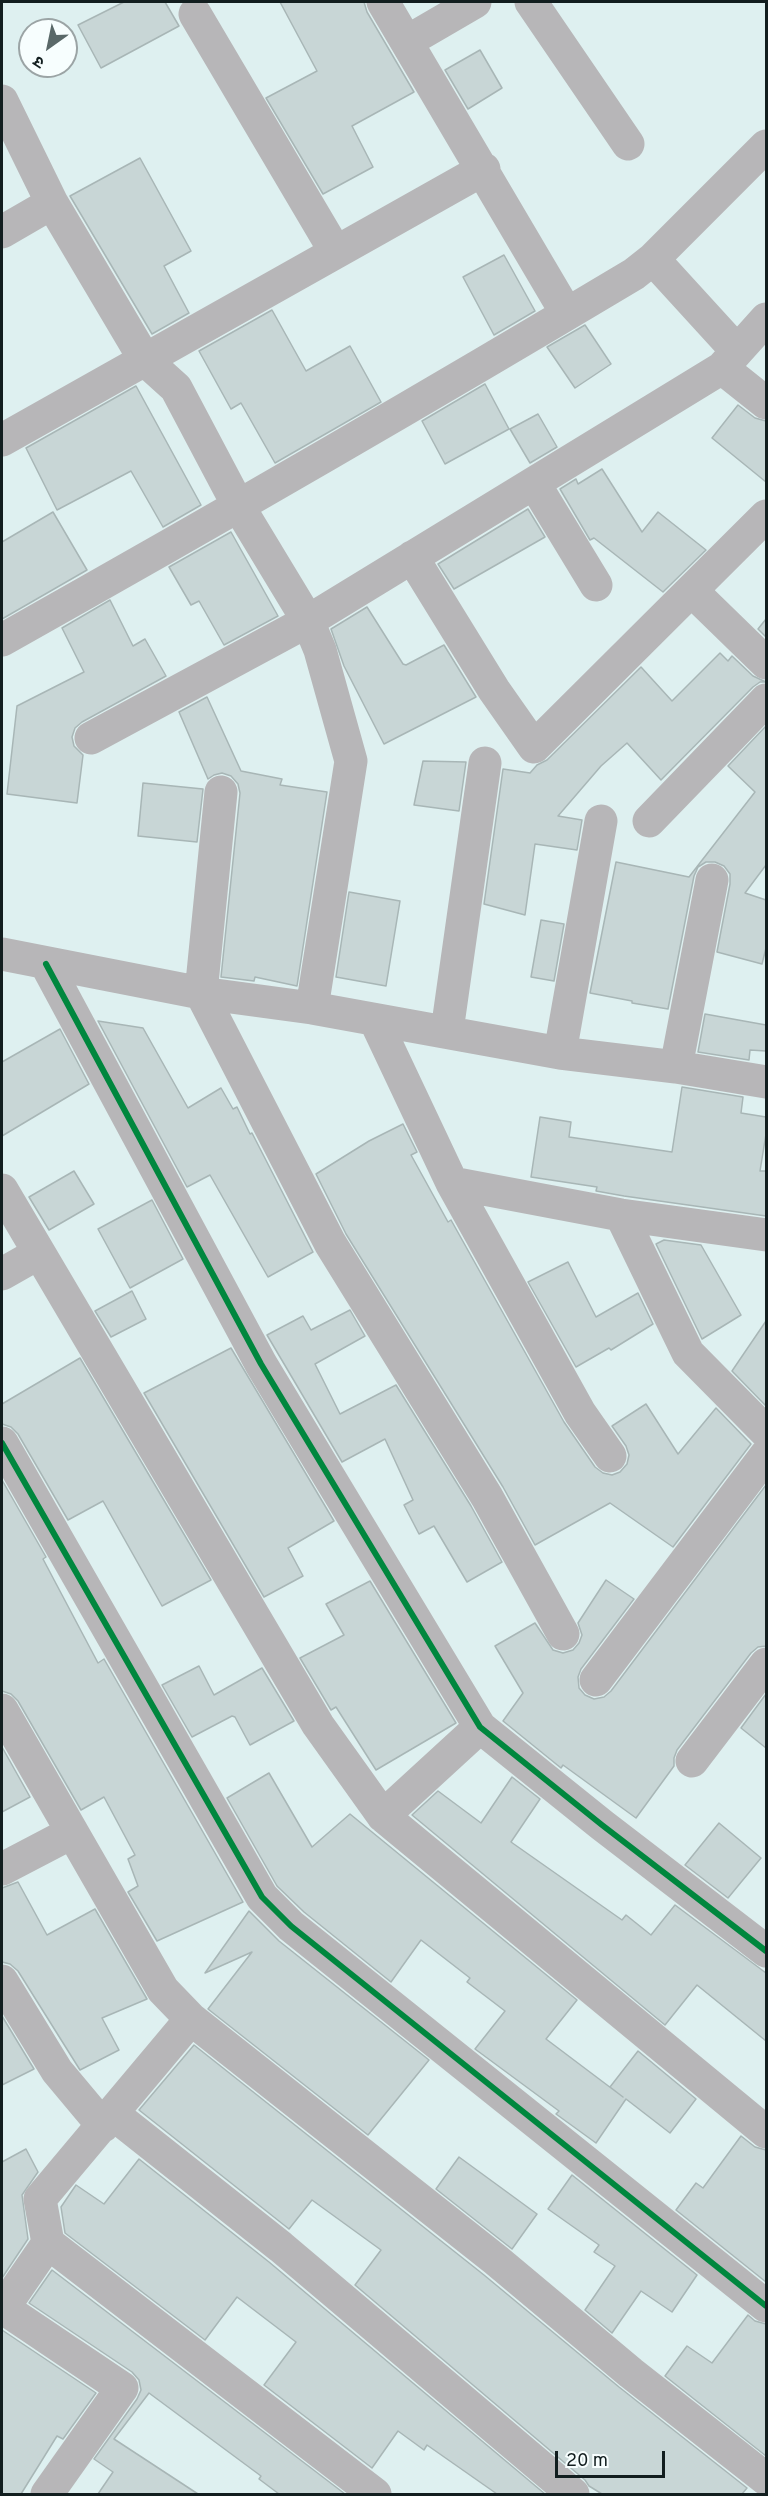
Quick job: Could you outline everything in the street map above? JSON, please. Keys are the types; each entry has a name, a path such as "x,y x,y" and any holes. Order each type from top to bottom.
{"street":[{"path":"383,2 484,169 567,314"},
{"path":"408,41 475,2"},
{"path":"531,2 628,144"},
{"path":"200,6 335,251"},
{"path":"2,101 52,203 145,360 176,388 239,507 308,621 320,650 351,761 312,1008"},
{"path":"2,640 239,507 634,274 653,259 766,146"},
{"path":"2,440 484,169"},
{"path":"2,232 52,203"},
{"path":"653,259 766,403"},
{"path":"91,738 308,621 534,483 730,360 766,318"},
{"path":"534,483 596,585"},
{"path":"412,557 494,690 534,747 766,516"},
{"path":"692,591 766,663"},
{"path":"649,820 766,700"},
{"path":"447,1031 485,763"},
{"path":"221,792 201,993 330,1243 487,1497 563,1634"},
{"path":"560,1053 601,821"},
{"path":"676,1067 712,880"},
{"path":"2,954 201,993 312,1008 560,1053 676,1067 766,1082"},
{"path":"46,964 261,1364 480,1727 602,1825 766,1951"},
{"path":"375,1020 452,1183 580,1413 610,1456"},
{"path":"452,1183 621,1215 766,1235"},
{"path":"2,1191 318,1725 383,1816 766,2132"},
{"path":"621,1215 688,1353 766,1432"},
{"path":"2,1274 39,1253"},
{"path":"2,1443 262,1897 291,1926 766,2306"},
{"path":"596,1680 766,1455"},
{"path":"692,1761 766,1664"},
{"path":"2,1710 163,1990 191,2019 496,2260 631,2373 766,2478"},
{"path":"383,1816 480,1727"},
{"path":"2,1869 71,1833"},
{"path":"2,1981 57,2071 108,2120 281,2247 573,2494"},
{"path":"191,2019 40,2199 48,2243 375,2494"},
{"path":"47,2494 122,2388 2,2309 48,2243"}],"building":[{"path":"124,2 165,2 179,26 101,68 78,25"},
{"path":"280,2 364,2 367,12 414,92 352,126 373,167 323,194 266,98 317,71"},
{"path":"480,50 502,88 468,109 445,70"},
{"path":"140,158 191,251 164,266 189,313 152,334 70,196"},
{"path":"504,255 535,311 494,335 463,277"},
{"path":"272,310 306,371 350,346 381,402 275,463 241,403 231,409 199,351"},
{"path":"585,325 611,364 575,388 547,347"},
{"path":"485,384 509,429 445,464 422,421"},
{"path":"136,386 201,505 163,527 131,471 57,510 26,448"},
{"path":"738,405 755,418 766,421 766,482 712,438"},
{"path":"538,414 557,447 530,463 510,429"},
{"path":"602,469 642,532 658,512 706,550 663,592 594,538 590,540 560,489 576,479 578,484"},
{"path":"528,509 545,537 454,589 438,564"},
{"path":"53,512 87,570 2,619 2,542"},
{"path":"231,532 278,616 224,645 199,601 191,605 169,567"},
{"path":"110,600 133,646 145,639 166,676 75,728 72,737 74,746 83,755 77,803 7,794 17,706 84,672 62,628"},
{"path":"367,607 403,664 406,665 444,645 476,697 384,744 344,666 331,629"},
{"path":"766,619 766,637 758,629"},
{"path":"720,653 728,661 732,656 753,676 766,682 760,682 753,687 661,780 627,743 601,766 558,816 582,820 577,850 535,844 525,915 484,904 503,769 530,773 537,765 547,760 641,667 672,701"},
{"path":"207,697 241,771 282,779 280,785 327,792 297,986 255,977 254,981 221,977 240,793 238,784 231,776 222,773 208,779 179,712"},
{"path":"766,726 766,865 745,893 766,900 766,948 762,964 717,952 730,874 724,866 715,862 706,862 698,867 694,876 668,1009 590,993 616,862 689,877 755,792 728,766"},
{"path":"423,761 466,762 459,811 414,805"},
{"path":"143,783 203,789 197,842 138,836"},
{"path":"349,892 400,901 386,986 336,977"},
{"path":"541,920 564,924 554,981 531,977"},
{"path":"705,1014 766,1025 766,1051 750,1050 749,1060 698,1052"},
{"path":"98,1021 143,1028 188,1108 221,1088 233,1109 237,1107 250,1134 252,1133 313,1252 268,1277 210,1175 187,1187"},
{"path":"60,1029 89,1084 2,1136 2,1062"},
{"path":"682,1087 743,1097 741,1113 766,1117 766,1134 760,1171 766,1171 766,1216 624,1196 596,1191 597,1187 531,1177 540,1117 571,1122 569,1137 672,1152"},
{"path":"403,1124 417,1152 411,1155 448,1222 451,1220 564,1422 595,1467 603,1473 612,1475 620,1472 627,1464 629,1455 626,1446 612,1426 646,1404 678,1454 716,1408 751,1444 673,1547 610,1503 535,1545 503,1487 346,1234 316,1174 369,1141"},
{"path":"74,1171 94,1204 49,1230 29,1197"},
{"path":"152,1200 183,1259 130,1288 98,1229"},
{"path":"664,1240 701,1245 741,1315 702,1339 656,1244"},
{"path":"568,1262 596,1317 638,1293 653,1324 611,1350 609,1348 576,1367 528,1282"},
{"path":"132,1291 146,1319 111,1337 95,1311"},
{"path":"350,1310 365,1336 315,1364 340,1414 396,1385 471,1506 502,1562 467,1582 434,1526 419,1534 404,1505 413,1500 385,1439 342,1462 267,1335 303,1316 311,1330"},
{"path":"766,1321 766,1406 732,1371"},
{"path":"231,1348 334,1521 288,1548 303,1576 264,1597 144,1393"},
{"path":"80,1358 211,1580 162,1606 103,1501 68,1520 18,1434 11,1427 2,1424 2,1404"},
{"path":"2,1480 46,1557 43,1559 98,1663 104,1659 243,1902 157,1941 128,1892 138,1886 128,1859 135,1855 104,1797 81,1810 18,1701 11,1694 2,1691"},
{"path":"766,1485 766,1646 758,1647 751,1653 677,1750 674,1766 636,1818 563,1765 561,1768 503,1721 523,1693 495,1646 535,1623 553,1650 563,1653 573,1650 582,1635 578,1623 606,1580 634,1599 581,1669 578,1677 579,1688 585,1695 594,1699 604,1697 611,1691"},
{"path":"370,1581 456,1723 376,1770 336,1707 331,1710 300,1658 344,1635 326,1604"},
{"path":"199,1666 214,1695 262,1668 294,1721 250,1745 235,1717 232,1716 192,1737 162,1685"},
{"path":"766,1694 766,1748 741,1728"},
{"path":"2,1747 30,1797 2,1812"},
{"path":"269,1773 312,1847 350,1814 577,2000 546,2039 623,2097 610,2087 638,2051 696,2099 670,2133 626,2099 596,2143 556,2114 559,2111 475,2049 505,2011 467,1982 470,1978 421,1940 391,1982 304,1912 277,1886 227,1798"},
{"path":"512,1777 540,1799 511,1842 622,1920 626,1915 651,1935 675,1905 766,1973 766,2041 697,1985 665,2025 412,1815 438,1791 481,1823"},
{"path":"719,1823 761,1858 728,1898 685,1865"},
{"path":"18,1882 47,1935 95,1909 147,1999 102,2018 119,2050 80,2070 18,1971 10,1964 2,1962 2,1888"},
{"path":"249,1911 279,1941 429,2060 368,2135 208,2009 252,1952 205,1973"},
{"path":"2,2016 34,2069 2,2085"},
{"path":"194,2045 484,2275 619,2387 747,2488 742,2494 602,2494 589,2486 585,2480 355,2285 381,2250 312,2200 289,2229 139,2110"},
{"path":"741,2136 755,2147 766,2150 766,2282 676,2210 696,2183 703,2188"},
{"path":"26,2149 38,2172 22,2195 28,2239 2,2278 2,2162"},
{"path":"459,2157 537,2214 512,2249 436,2189"},
{"path":"139,2159 269,2262 545,2494 497,2494 427,2445 424,2450 398,2431 372,2468 264,2385 296,2342 237,2297 205,2340 65,2233 61,2207 76,2185 104,2204"},
{"path":"572,2175 697,2275 672,2312 641,2291 612,2333 585,2310 615,2266 594,2252 599,2245 548,2209"},
{"path":"52,2270 345,2494 279,2494 259,2479 261,2476 149,2393 114,2439 198,2494 98,2494 113,2472 94,2459 137,2399 141,2390 139,2380 132,2372 29,2303"},
{"path":"748,2315 755,2321 766,2324 766,2456 665,2376 687,2346 712,2363"},
{"path":"2,2330 96,2393 63,2439 57,2436 21,2494 2,2494"}],"cycle path":[{"path":"46,964 261,1364 480,1727 602,1825 766,1951"},
{"path":"2,1443 262,1897 291,1926 766,2306"}]}
